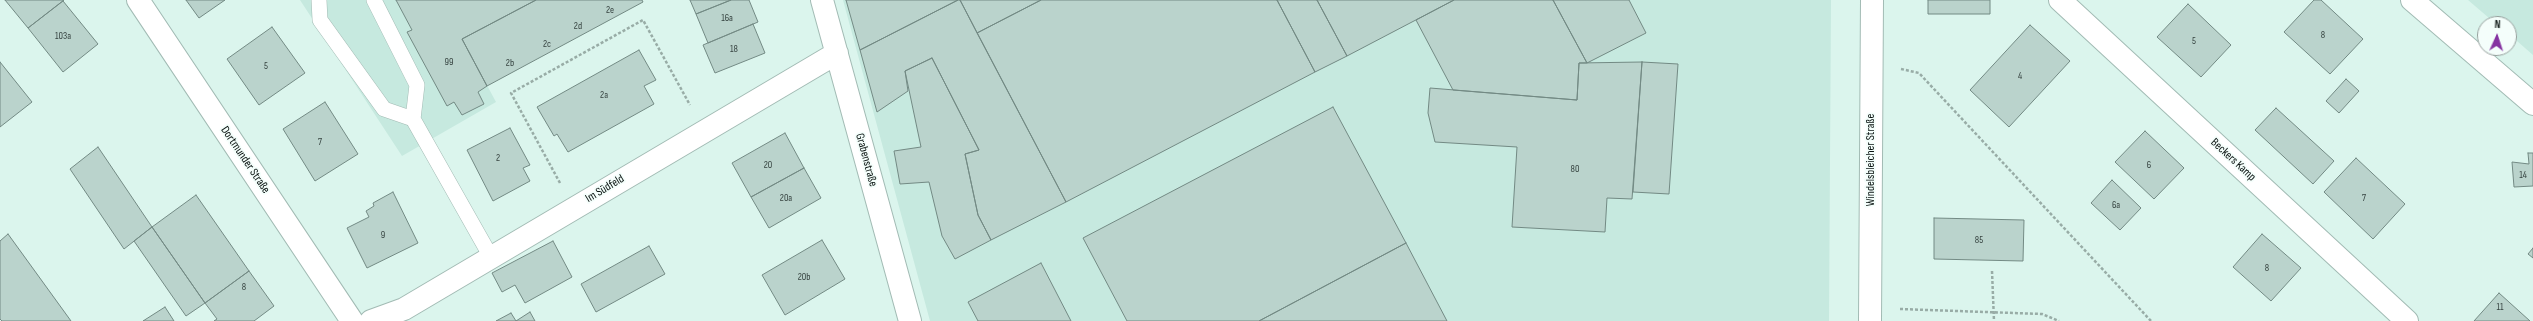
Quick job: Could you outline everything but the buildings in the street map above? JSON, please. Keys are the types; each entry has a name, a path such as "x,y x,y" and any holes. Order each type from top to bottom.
{"street":[{"name":"Dortmunder Straße","path":"138,0 352,321"},
{"name":"Grabenstraße","path":"822,0 910,321"},
{"name":"Windelsbleicher Straße","path":"1870,321 1872,0"},
{"name":"Beckers Kamp","path":"2060,0 2407,321"},
{"path":"2412,0 2533,104"},
{"name":"Im Südfeld","path":"371,321 404,309 837,53"}],"lane":[{"path":"319,0 320,20 384,109 414,119"},
{"path":"374,0 417,85 414,119 491,257"}],"path":[{"path":"574,208 511,93 643,20 704,131"},
{"path":"1871,63 1919,73 2151,321"},
{"path":"1992,271 1994,321"},
{"path":"1895,309 2042,314 2059,321"}],"shaded area":[{"path":"300,0 536,0 462,39 496,102 402,156"},
{"path":"843,0 1831,0 1829,321 930,321"},
{"path":"2468,0 2533,0 2533,55 2517,41 2517,16 2487,16"}]}
